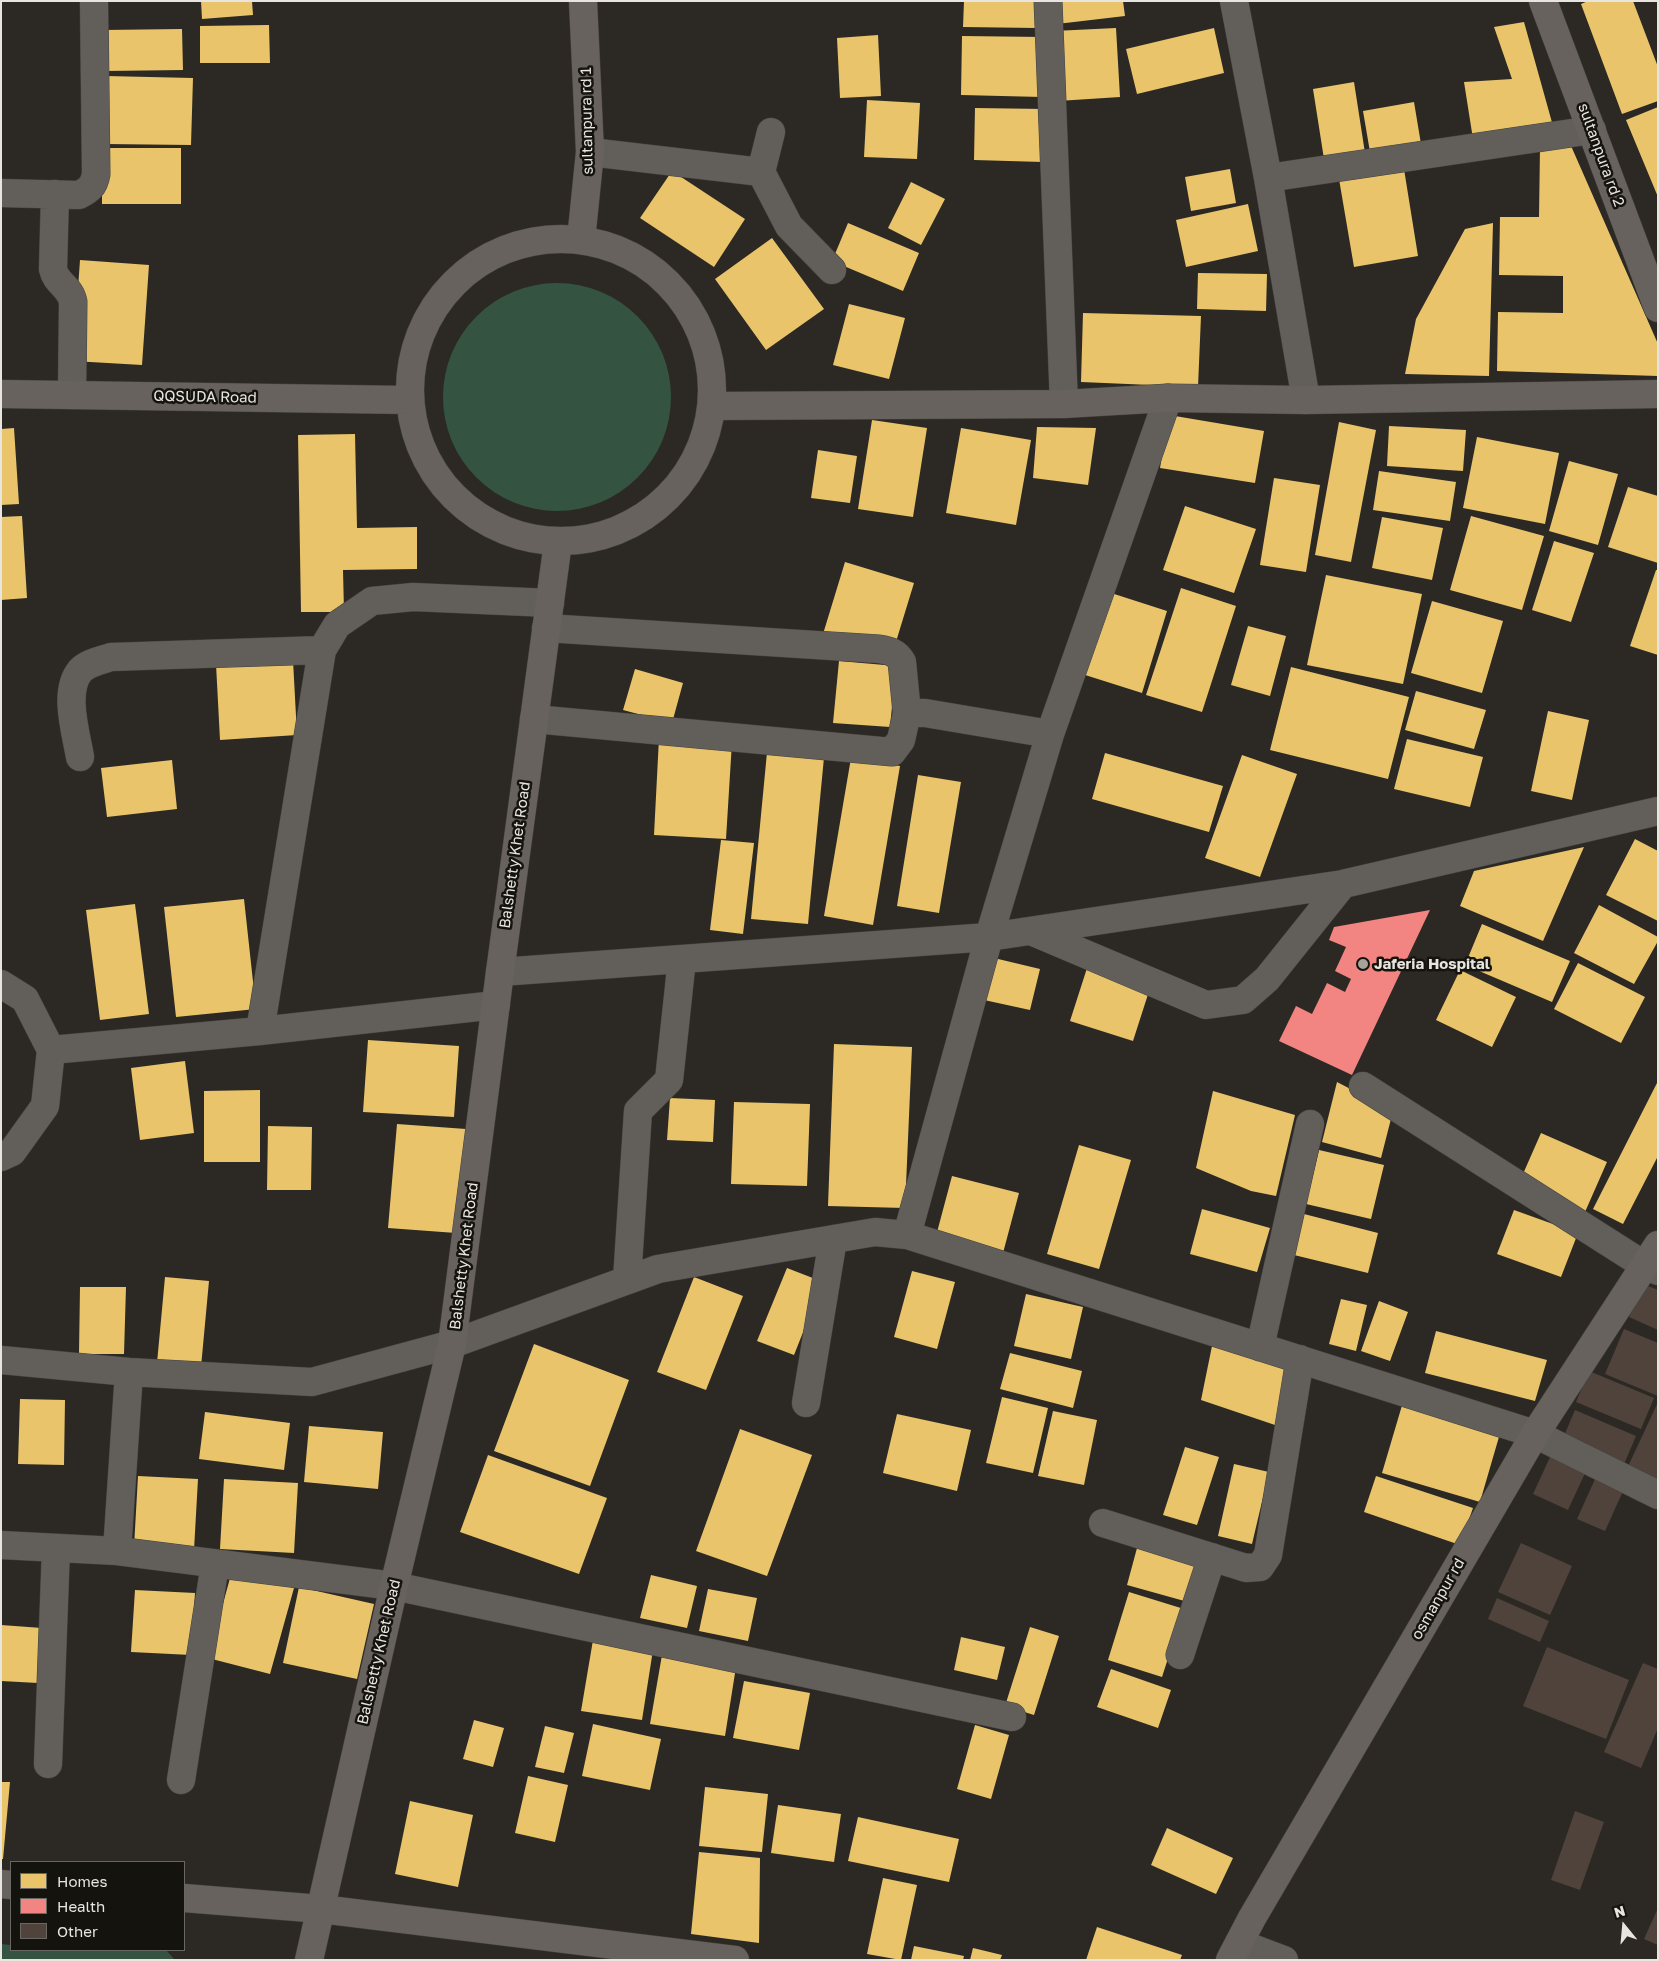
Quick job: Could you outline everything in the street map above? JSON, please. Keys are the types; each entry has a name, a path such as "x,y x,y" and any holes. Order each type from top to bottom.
{"street":[{"path":"1,193 79,195 88,190 95,180 94,1"},
{"name":"sultanpura rd 1","path":"582,240 590,152 583,1"},
{"path":"1048,1 1064,404"},
{"path":"1234,1 1268,178 1306,400"},
{"name":"sultanpura rd 2","path":"1543,1 1658,308"},
{"path":"1268,178 1592,130"},
{"path":"771,132 761,172 789,226 832,270"},
{"path":"590,152 761,172"},
{"path":"55,194 53,269 58,280 70,291 73,302 72,396"},
{"path":"582,240 628,254 671,285 697,321 711,367 713,406 700,452 679,485 642,518 602,536 558,542 505,534 456,499 420,448 409,400 416,343 440,297 482,261 531,241 582,240"},
{"name":"QQSUDA Road","path":"1,394 409,400"},
{"path":"713,406 1064,404 1168,398 1306,400 1658,394"},
{"path":"907,1235 989,937 1050,734 1168,398"},
{"name":"Balshetty Khet Road","path":"310,1960 394,1586 452,1344 558,542"},
{"path":"260,1031 322,650 337,625 372,601 413,597 548,615 890,651 898,655 902,662 907,713 901,740 892,752 534,719"},
{"path":"80,757 71,708 72,684 81,670 96,662 112,657 322,650"},
{"path":"907,713 924,713 1050,734"},
{"path":"500,972 989,937 1343,884 1658,811"},
{"path":"1031,930 1206,1005 1243,1000 1267,979 1343,884"},
{"path":"627,1280 638,1111 668,1080 682,959"},
{"path":"1,984 25,998 51,1050 45,1106 12,1152 1,1156"},
{"path":"51,1050 260,1031 496,1005"},
{"path":"1363,1086 1653,1260"},
{"path":"1260,1347 1310,1124"},
{"path":"1,1360 129,1372 312,1382 452,1344 658,1269 875,1232 907,1235 1535,1434 1658,1494"},
{"path":"806,1403 833,1239"},
{"name":"osmanpur rd","path":"1234,1951 1535,1434 1653,1260"},
{"path":"1103,1523 1246,1568 1260,1567 1268,1555 1300,1359"},
{"path":"117,1551 129,1372"},
{"path":"1,1545 117,1551 394,1586 1012,1717"},
{"path":"48,1764 56,1548"},
{"path":"1180,1655 1212,1557"},
{"path":"181,1780 215,1564"},
{"path":"185,1898 321,1909 735,1960"},
{"path":"1234,1951 1284,1960"}],"green space":[{"path":"557,283 579,285 601,292 620,302 638,316 652,334 662,353 669,375 671,397 669,419 662,441 652,460 638,478 620,492 601,502 579,509 557,511 535,509 513,502 494,492 476,478 462,460 452,441 445,419 443,397 445,375 452,353 462,334 476,316 494,302 513,292 535,285"},
{"path":"1,1944 10,1945 10,1951 167,1951 175,1960 1,1960"}],"building: Homes":[{"path":"201,1 252,1 253,15 202,19"},
{"path":"964,1 1037,1 1037,28 963,27"},
{"path":"1055,1 1123,1 1125,16 1057,24"},
{"path":"1588,1 1633,1 1658,67 1658,101 1622,114 1581,4"},
{"path":"1524,22 1553,126 1473,139 1464,82 1512,79 1494,27"},
{"path":"269,25 270,63 200,63 200,26"},
{"path":"1116,28 1120,97 1058,101 1054,31"},
{"path":"1214,28 1224,73 1137,94 1126,49"},
{"path":"182,29 183,70 105,71 104,30"},
{"path":"878,35 881,96 840,98 837,38"},
{"path":"962,36 1043,37 1042,97 961,95"},
{"path":"106,76 193,78 191,145 105,144"},
{"path":"1354,82 1365,153 1324,159 1313,89"},
{"path":"867,100 920,103 917,159 864,157"},
{"path":"1414,102 1421,144 1370,152 1363,111"},
{"path":"1658,107 1658,197 1626,120"},
{"path":"975,108 1044,109 1043,162 974,160"},
{"path":"1568,139 1658,344 1658,376 1497,371 1498,312 1563,313 1563,276 1499,275 1500,217 1539,217 1540,148"},
{"path":"102,148 181,148 181,204 102,204"},
{"path":"1230,169 1236,203 1191,211 1185,177"},
{"path":"1404,169 1418,256 1354,267 1339,179"},
{"path":"672,171 745,219 714,267 640,218"},
{"path":"911,182 945,199 921,245 888,228"},
{"path":"1248,204 1258,251 1186,267 1176,220"},
{"path":"848,223 919,253 903,291 832,261"},
{"path":"1493,223 1489,376 1405,374 1416,319 1465,229"},
{"path":"772,238 824,309 766,350 715,279"},
{"path":"80,260 149,265 142,365 73,361"},
{"path":"1198,273 1267,274 1266,311 1197,309"},
{"path":"849,304 905,318 889,379 833,365"},
{"path":"1083,313 1201,316 1198,387 1081,382"},
{"path":"1169,415 1264,431 1255,483 1160,468"},
{"path":"872,420 927,428 913,517 858,509"},
{"path":"1339,422 1376,430 1351,562 1315,555"},
{"path":"1389,426 1466,430 1463,471 1387,466"},
{"path":"1037,427 1096,428 1088,485 1033,478"},
{"path":"14,428 19,504 1,505 1,429"},
{"path":"961,428 1031,440 1016,525 946,513"},
{"path":"355,434 357,528 417,527 417,569 343,570 344,612 301,612 298,435"},
{"path":"1477,437 1559,453 1545,524 1463,508"},
{"path":"818,450 857,456 850,503 811,498"},
{"path":"1569,461 1618,474 1598,545 1549,531"},
{"path":"1379,471 1456,482 1450,521 1373,510"},
{"path":"1274,478 1320,485 1306,572 1260,565"},
{"path":"1628,487 1658,496 1658,563 1608,547"},
{"path":"1185,506 1256,529 1234,593 1163,570"},
{"path":"22,516 27,598 1,600 1,517"},
{"path":"1471,516 1544,536 1522,610 1450,590"},
{"path":"1382,517 1443,528 1432,580 1372,568"},
{"path":"1554,541 1594,553 1571,622 1532,610"},
{"path":"845,562 914,583 895,645 823,634"},
{"path":"1656,570 1658,570 1658,655 1630,646"},
{"path":"1326,575 1422,594 1403,684 1307,665"},
{"path":"1181,588 1236,606 1202,712 1146,695"},
{"path":"1108,592 1167,611 1142,693 1082,674"},
{"path":"1432,601 1503,621 1482,693 1411,673"},
{"path":"1248,626 1286,636 1270,696 1231,685"},
{"path":"293,660 297,735 220,740 216,664"},
{"path":"839,661 896,666 890,727 833,723"},
{"path":"1291,667 1409,697 1388,779 1270,750"},
{"path":"635,669 683,683 672,723 623,710"},
{"path":"1416,691 1486,710 1474,749 1405,730"},
{"path":"1548,711 1589,720 1572,800 1531,791"},
{"path":"659,738 732,742 726,839 654,835"},
{"path":"1407,739 1483,757 1470,807 1394,789"},
{"path":"768,742 825,747 808,924 751,919"},
{"path":"1105,753 1223,786 1209,832 1092,799"},
{"path":"1242,755 1297,774 1260,877 1205,858"},
{"path":"851,758 900,766 873,925 824,916"},
{"path":"172,760 177,809 107,817 101,768"},
{"path":"918,775 961,782 939,913 897,906"},
{"path":"1635,839 1658,851 1658,921 1606,895"},
{"path":"721,840 754,843 743,934 710,930"},
{"path":"1584,847 1543,941 1460,906 1474,871"},
{"path":"244,899 256,1009 176,1017 164,907"},
{"path":"135,904 149,1014 100,1020 86,910"},
{"path":"1599,905 1658,937 1658,941 1634,984 1574,953"},
{"path":"1482,924 1570,961 1552,1002 1465,965"},
{"path":"994,958 1040,969 1030,1010 984,1000"},
{"path":"1578,963 1645,997 1621,1043 1554,1009"},
{"path":"1088,965 1151,985 1133,1041 1070,1021"},
{"path":"1460,970 1516,997 1492,1047 1436,1020"},
{"path":"368,1040 459,1046 454,1117 363,1112"},
{"path":"834,1044 912,1047 905,1208 828,1206"},
{"path":"185,1061 194,1133 140,1140 131,1068"},
{"path":"1658,1081 1658,1156 1623,1224 1593,1209"},
{"path":"1337,1082 1393,1111 1381,1158 1322,1142"},
{"path":"260,1090 260,1162 204,1162 204,1091"},
{"path":"1213,1091 1295,1115 1276,1196 1251,1191 1196,1168"},
{"path":"670,1098 715,1100 713,1142 667,1140"},
{"path":"734,1102 810,1104 807,1186 731,1184"},
{"path":"397,1124 466,1129 456,1233 388,1228"},
{"path":"268,1126 312,1127 311,1190 267,1190"},
{"path":"1541,1133 1607,1162 1585,1212 1519,1183"},
{"path":"1079,1145 1131,1160 1099,1269 1047,1254"},
{"path":"1319,1150 1384,1165 1371,1219 1306,1204"},
{"path":"952,1176 1019,1193 1003,1253 936,1236"},
{"path":"1202,1209 1270,1228 1257,1272 1190,1254"},
{"path":"1514,1210 1578,1233 1561,1277 1497,1254"},
{"path":"1304,1214 1378,1233 1368,1273 1294,1255"},
{"path":"787,1268 823,1282 794,1355 757,1341"},
{"path":"912,1271 955,1282 937,1349 894,1337"},
{"path":"165,1277 209,1281 201,1367 157,1363"},
{"path":"694,1277 743,1296 706,1390 657,1372"},
{"path":"80,1287 126,1287 124,1354 79,1354"},
{"path":"1026,1294 1083,1307 1071,1359 1014,1346"},
{"path":"1341,1299 1367,1305 1356,1351 1329,1344"},
{"path":"1379,1301 1408,1312 1390,1361 1361,1351"},
{"path":"1436,1331 1547,1360 1535,1401 1425,1373"},
{"path":"534,1344 629,1380 590,1486 494,1451"},
{"path":"1212,1346 1293,1367 1275,1425 1201,1400"},
{"path":"1010,1353 1082,1371 1073,1408 1000,1389"},
{"path":"1002,1397 1048,1408 1033,1473 986,1463"},
{"path":"20,1399 65,1400 64,1465 18,1464"},
{"path":"1403,1402 1501,1430 1480,1502 1382,1473"},
{"path":"1053,1411 1097,1420 1084,1485 1038,1476"},
{"path":"205,1412 290,1423 284,1470 199,1459"},
{"path":"897,1414 971,1430 957,1491 883,1473"},
{"path":"309,1426 383,1432 378,1489 304,1482"},
{"path":"740,1429 812,1455 767,1576 696,1551"},
{"path":"1185,1447 1219,1457 1197,1525 1163,1515"},
{"path":"488,1455 607,1498 579,1574 460,1532"},
{"path":"1234,1464 1269,1472 1252,1544 1218,1536"},
{"path":"138,1476 198,1479 194,1550 134,1547"},
{"path":"1376,1476 1473,1508 1460,1545 1364,1512"},
{"path":"224,1479 298,1483 294,1553 220,1549"},
{"path":"1137,1548 1198,1564 1188,1602 1127,1585"},
{"path":"232,1571 294,1588 270,1674 208,1658"},
{"path":"651,1575 697,1586 687,1628 640,1618"},
{"path":"299,1587 374,1604 357,1679 283,1663"},
{"path":"708,1589 757,1598 748,1641 699,1631"},
{"path":"135,1590 195,1593 191,1655 131,1652"},
{"path":"1129,1592 1184,1609 1162,1677 1108,1660"},
{"path":"1,1625 42,1628 38,1683 1,1681"},
{"path":"1030,1627 1059,1636 1034,1715 1005,1706"},
{"path":"961,1637 1005,1647 997,1680 954,1670"},
{"path":"593,1640 653,1650 642,1720 581,1711"},
{"path":"662,1655 736,1667 725,1736 650,1724"},
{"path":"1111,1669 1171,1690 1158,1728 1097,1707"},
{"path":"744,1681 810,1693 799,1750 733,1738"},
{"path":"474,1720 504,1728 493,1767 463,1759"},
{"path":"593,1724 661,1739 650,1790 582,1776"},
{"path":"975,1725 1009,1735 991,1799 957,1789"},
{"path":"545,1726 574,1733 564,1773 535,1767"},
{"path":"528,1776 568,1785 555,1842 515,1833"},
{"path":"1,1782 10,1782 3,1859 1,1859"},
{"path":"705,1787 768,1794 762,1852 699,1846"},
{"path":"410,1801 473,1815 458,1887 395,1874"},
{"path":"778,1805 841,1814 834,1862 771,1853"},
{"path":"858,1817 959,1839 949,1882 848,1861"},
{"path":"1167,1828 1233,1858 1216,1894 1151,1865"},
{"path":"699,1852 760,1858 759,1943 691,1934"},
{"path":"883,1878 917,1885 901,1960 867,1954"},
{"path":"1097,1927 1182,1955 1180,1960 1086,1960"},
{"path":"914,1946 964,1956 963,1960 911,1960"},
{"path":"973,1948 1002,1955 1000,1960 970,1960"}],"building: Health":[{"path":"1430,910 1352,1075 1279,1041 1296,1006 1312,1014 1327,983 1345,992 1351,979 1335,971 1346,947 1329,940 1334,927"}],"building: Other":[{"path":"1643,1284 1658,1290 1658,1330 1629,1317"},
{"path":"1624,1329 1658,1343 1658,1396 1605,1374"},
{"path":"1589,1371 1654,1398 1641,1429 1576,1402"},
{"path":"1658,1402 1658,1488 1625,1473"},
{"path":"1575,1410 1636,1436 1622,1469 1561,1443"},
{"path":"1551,1455 1586,1471 1568,1510 1533,1494"},
{"path":"1596,1477 1624,1489 1605,1531 1577,1519"},
{"path":"1521,1543 1572,1566 1550,1615 1498,1592"},
{"path":"1497,1598 1549,1621 1540,1642 1488,1619"},
{"path":"1547,1647 1629,1680 1606,1739 1523,1706"},
{"path":"1643,1663 1658,1669 1658,1728 1641,1768 1604,1752"},
{"path":"1575,1811 1604,1822 1580,1890 1551,1880"},
{"path":"1658,1908 1658,1945 1644,1939"}],"place":[{"name":"Jaferia Hospital","path":"1363,964"}]}
